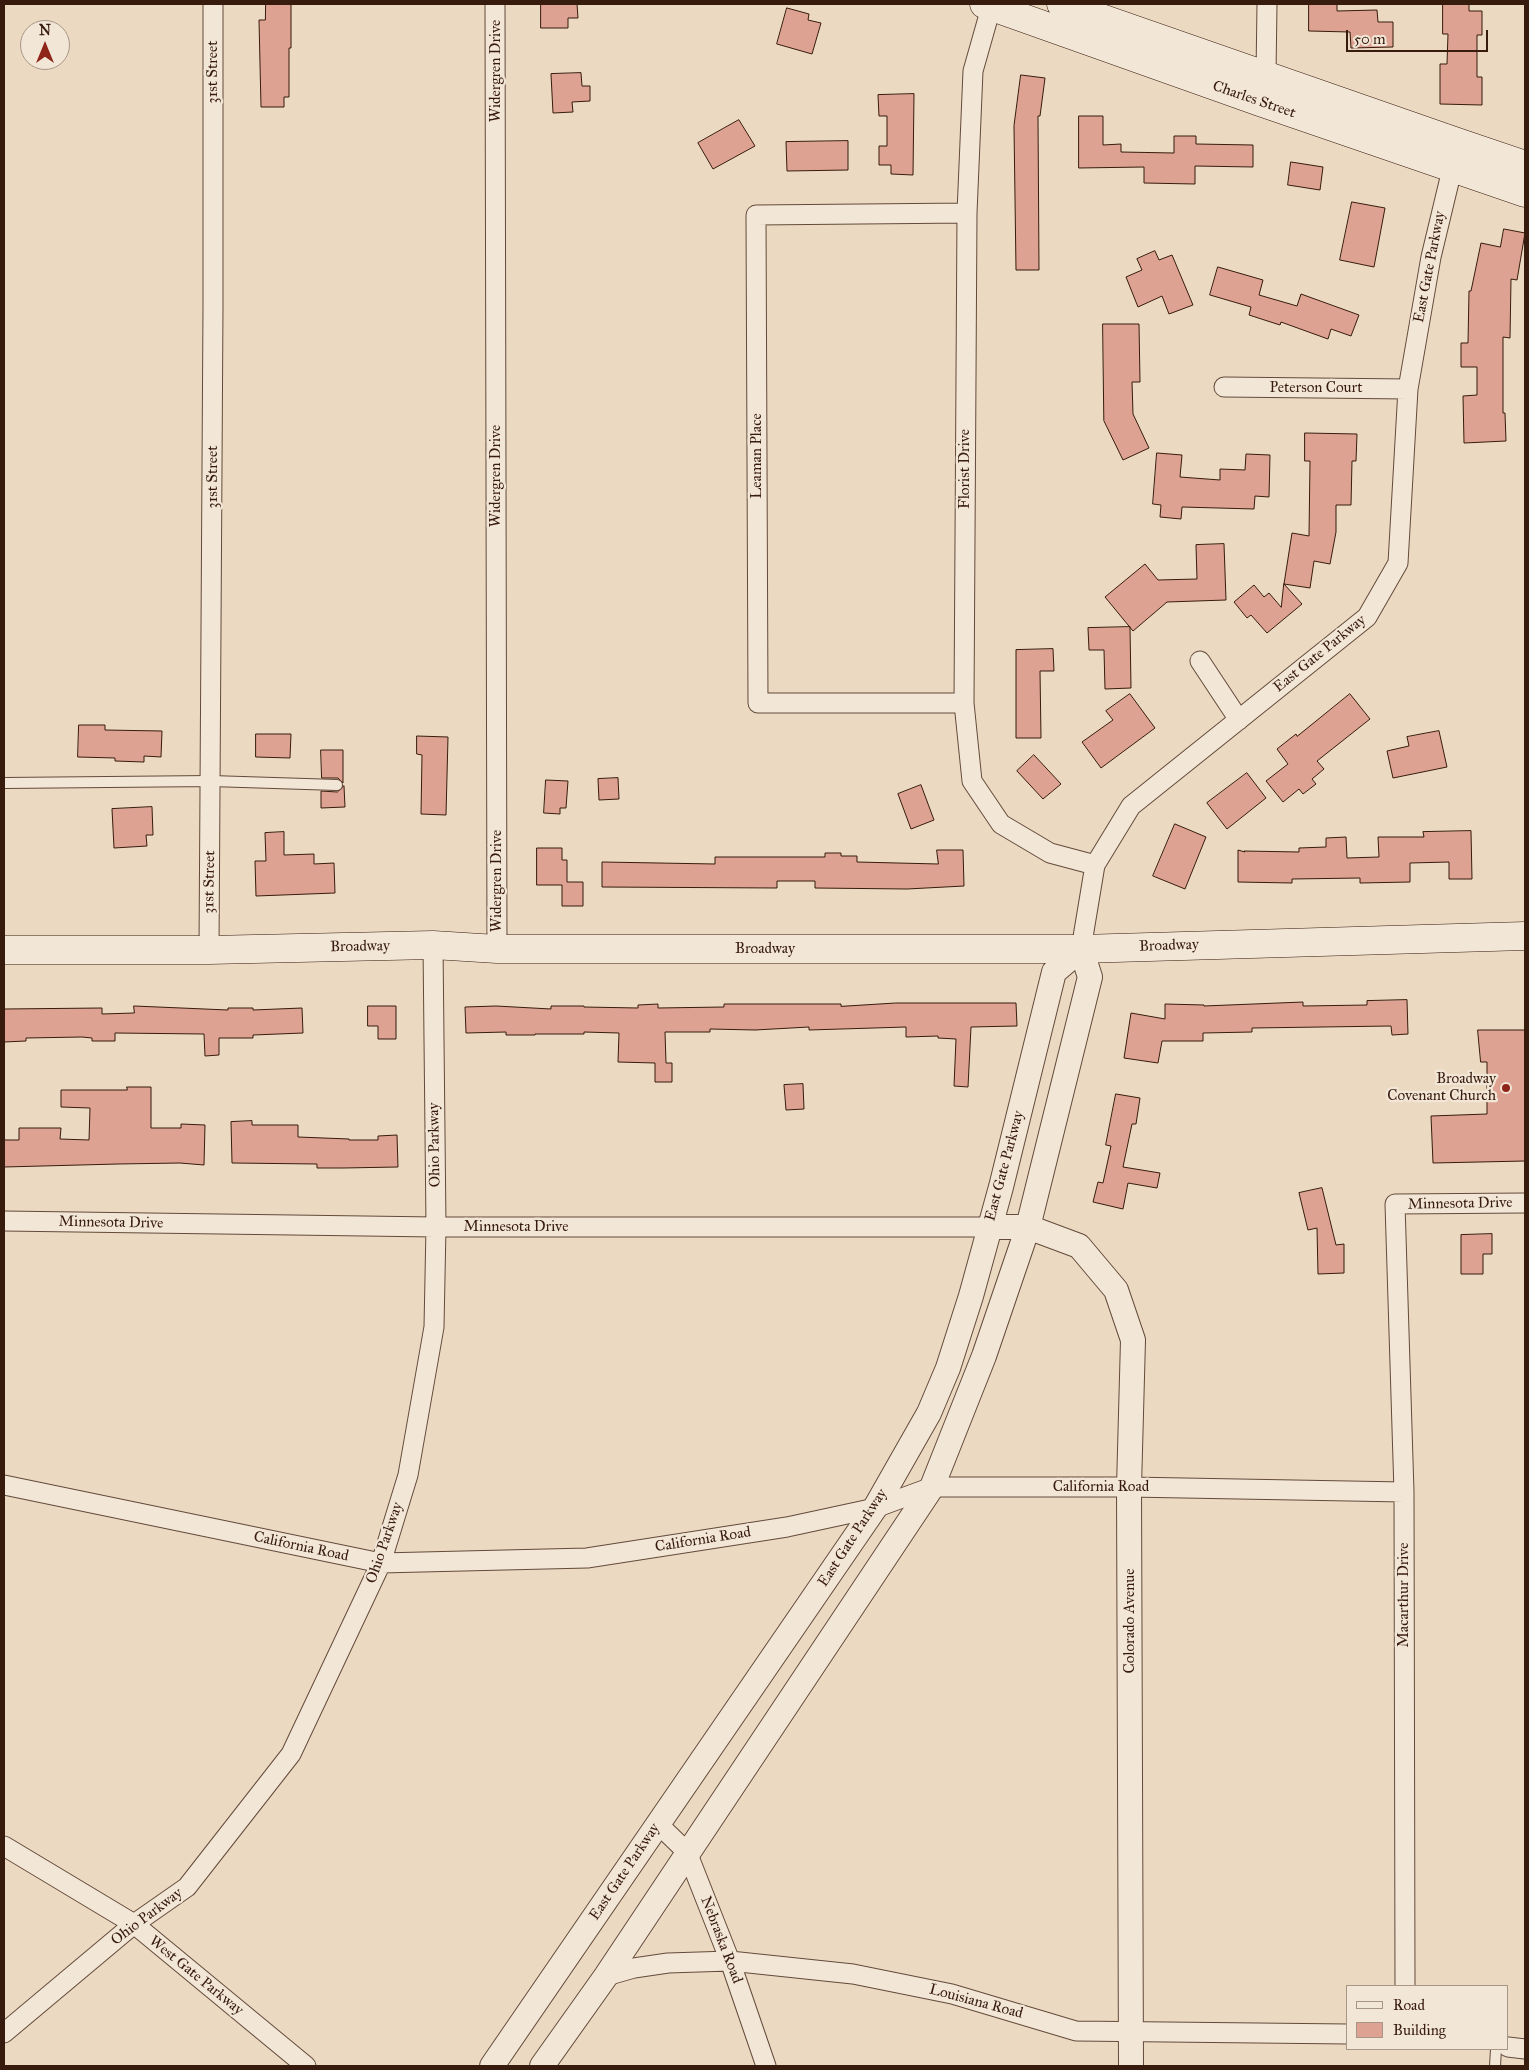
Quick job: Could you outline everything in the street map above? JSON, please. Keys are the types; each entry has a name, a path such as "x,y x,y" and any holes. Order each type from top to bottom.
{"main road":[{"name":"Charles Street","path":"1062,4 1266,75 1456,155 1525,193"},
{"name":"Charles Street","path":"990,5 1260,102 1456,155 1525,165"},
{"name":"Broadway","path":"4,950 209,950 433,945 497,949 1081,949 1525,936"}],"street":[{"name":"31st Street","path":"209,950 213,4"},
{"name":"Widergren Drive","path":"496,4 497,949"},
{"path":"1260,102 1266,75 1267,4"},
{"name":"Florist Drive","path":"990,5 973,71 967,213 964,704 972,781 1001,824 1050,853 1095,865"},
{"name":"East Gate Parkway","path":"542,2066 606,1976 932,1487 987,1348 1028,1227 1090,977 1081,949 1095,865 1130,806 1368,617 1398,563 1408,389 1430,257 1456,155"},
{"name":"Leaman Place","path":"964,704 758,703 756,215 967,213"},
{"name":"Peterson Court","path":"1224,387 1408,389"},
{"path":"1200,660 1239,720"},
{"name":"Ohio Parkway","path":"4,2033 134,1924 187,1887 292,1754 381,1563 408,1475 434,1327 436,1228 433,945"},
{"name":"East Gate Parkway","path":"492,2066 875,1508 929,1413 948,1368 971,1296 1054,972 1081,949"},
{"name":"Minnesota Drive","path":"1395,1204 1525,1203"},
{"name":"Macarthur Drive","path":"1395,1204 1404,1492 1405,1985"},
{"name":"Minnesota Drive","path":"4,1221 436,1228 1028,1227"},
{"name":"Colorado Avenue","path":"1028,1227 1079,1246 1116,1290 1133,1340 1129,1487 1131,2066"},
{"name":"California Road","path":"4,1485 381,1563 587,1558 787,1526 875,1508 932,1487 1129,1487 1404,1492"},
{"name":"Nebraska Road","path":"658,1824 687,1852 730,1961 766,2066"},
{"name":"West Gate Parkway","path":"4,1846 134,1924 306,2066"},
{"name":"Louisiana Road","path":"606,1976 634,1968 668,1963 730,1961 853,1974 952,1994 1076,2031 1346,2034"},
{"path":"1509,2047 1525,2049"}],"lane":[{"path":"4,784 211,781 337,784"},
{"path":"1495,2066 1496,2050"}],"building":[{"path":"266,4 291,4 289,97 284,97 284,107 261,107 259,20 265,20"},
{"path":"541,4 577,4 578,18 568,18 568,28 541,28"},
{"path":"1309,4 1337,4 1337,11 1377,10 1378,22 1393,22 1393,47 1351,48 1350,32 1309,31"},
{"path":"1443,4 1469,4 1469,11 1482,11 1482,35 1477,35 1477,77 1482,77 1482,105 1440,104 1440,64 1447,64 1448,34 1443,34"},
{"path":"787,8 809,14 808,20 821,23 812,54 777,44"},
{"path":"581,73 582,86 590,86 590,101 572,102 573,112 553,113 551,74"},
{"path":"1021,75 1045,78 1040,116 1038,116 1039,270 1016,270 1014,126"},
{"path":"914,94 913,175 891,174 891,165 879,165 879,146 887,146 887,116 879,116 878,95"},
{"path":"1079,116 1103,116 1103,145 1121,144 1121,152 1174,153 1174,136 1196,136 1196,144 1253,145 1253,167 1195,166 1195,184 1144,183 1144,167 1079,168"},
{"path":"739,120 755,146 713,169 698,143"},
{"path":"848,141 848,170 787,171 786,142"},
{"path":"1291,162 1323,167 1320,190 1288,185"},
{"path":"1352,202 1385,208 1374,267 1340,260"},
{"path":"1504,229 1525,233 1517,280 1511,279 1510,338 1503,337 1503,413 1505,413 1506,441 1464,443 1463,396 1477,395 1477,367 1461,367 1461,343 1468,343 1469,291 1471,291 1481,243 1500,247"},
{"path":"1155,251 1159,260 1172,255 1193,305 1169,314 1162,296 1138,307 1126,277 1142,270 1137,259"},
{"path":"1218,267 1263,280 1259,295 1297,306 1301,294 1359,315 1351,336 1331,329 1328,339 1281,322 1280,325 1249,315 1251,307 1210,295"},
{"path":"1103,324 1139,324 1140,382 1132,382 1133,414 1149,448 1123,460 1104,421"},
{"path":"1305,433 1357,434 1356,461 1352,461 1351,505 1336,505 1336,532 1330,564 1314,561 1310,588 1284,584 1292,533 1309,536 1310,461 1305,461"},
{"path":"1157,453 1182,455 1180,477 1220,480 1220,469 1245,470 1246,454 1270,455 1269,497 1255,496 1254,509 1182,507 1181,519 1160,517 1161,505 1153,504"},
{"path":"1224,544 1226,600 1167,602 1133,631 1105,597 1145,564 1158,580 1197,579 1196,545"},
{"path":"1284,584 1302,604 1267,633 1251,615 1247,618 1234,602 1254,585 1264,597 1269,593 1281,607"},
{"path":"1130,627 1131,688 1105,689 1104,650 1089,650 1088,628"},
{"path":"1053,649 1054,671 1040,671 1041,738 1016,738 1016,650"},
{"path":"1130,694 1155,728 1101,768 1082,742 1113,720 1106,711"},
{"path":"1350,694 1370,719 1317,761 1324,769 1312,779 1316,784 1303,794 1299,789 1283,802 1266,781 1288,764 1277,749 1296,734 1297,736"},
{"path":"79,725 105,725 105,730 162,731 161,757 144,756 144,762 115,761 115,758 78,757"},
{"path":"1439,731 1447,767 1393,778 1387,751 1409,746 1407,737"},
{"path":"256,734 291,734 290,758 256,757"},
{"path":"417,736 448,737 446,815 421,814 422,755 417,754"},
{"path":"321,750 343,750 343,783 338,778 322,778"},
{"path":"1034,755 1061,784 1043,799 1017,771"},
{"path":"1247,773 1266,798 1227,829 1207,803"},
{"path":"618,778 619,799 599,800 598,779"},
{"path":"546,780 568,781 566,808 560,808 560,814 544,813"},
{"path":"921,785 934,820 911,829 898,794"},
{"path":"344,786 345,807 321,808 321,791 337,792"},
{"path":"152,807 153,835 146,835 147,846 114,848 112,809"},
{"path":"1175,824 1206,837 1185,889 1153,876"},
{"path":"1471,831 1472,879 1449,879 1449,862 1410,863 1410,882 1360,883 1360,878 1292,879 1292,883 1238,882 1238,850 1245,852 1299,852 1299,848 1326,847 1326,838 1346,837 1347,858 1379,857 1378,837 1424,837 1423,832"},
{"path":"284,832 284,855 314,854 314,864 334,863 335,893 256,896 255,861 266,861 265,833"},
{"path":"537,848 562,848 562,860 567,860 567,882 583,882 583,906 562,906 562,885 537,885"},
{"path":"937,850 963,850 964,886 907,889 815,888 815,881 777,881 777,888 602,887 602,862 715,864 715,857 825,857 825,853 841,853 841,856 857,856 857,862 938,864"},
{"path":"1407,1000 1408,1034 1392,1035 1391,1026 1252,1028 1252,1032 1203,1033 1203,1041 1162,1041 1158,1063 1124,1058 1131,1013 1165,1019 1165,1004 1204,1006 1303,1002 1303,1006 1367,1005 1367,1001"},
{"path":"896,1003 1016,1003 1017,1026 971,1027 968,1087 954,1086 956,1039 938,1038 938,1036 906,1037 906,1027 809,1030 809,1027 755,1030 710,1029 710,1032 665,1032 666,1063 672,1063 672,1082 655,1082 655,1063 618,1062 619,1033 584,1032 584,1034 506,1035 506,1032 466,1033 465,1007 496,1006 551,1009 551,1006 638,1008 638,1005 658,1004 658,1008 724,1007 724,1004 841,1004 841,1006"},
{"path":"134,1006 228,1010 228,1008 253,1008 253,1010 302,1008 303,1033 253,1035 253,1038 219,1038 219,1055 205,1056 204,1034 115,1033 115,1041 92,1041 92,1038 82,1037 26,1038 26,1041 4,1042 4,1009 102,1008 102,1014 134,1013"},
{"path":"368,1006 396,1006 396,1039 378,1039 378,1026 368,1026"},
{"name":"Broadway Covenant Church","path":"1478,1030 1525,1030 1525,1161 1433,1163 1431,1116 1487,1114 1487,1062 1481,1062"},
{"path":"803,1084 804,1109 786,1110 784,1085"},
{"path":"127,1087 151,1087 151,1128 181,1128 181,1124 205,1125 204,1165 180,1163 4,1167 4,1140 19,1140 19,1128 61,1128 60,1139 89,1140 90,1108 61,1107 61,1090 127,1090"},
{"path":"1116,1094 1140,1098 1136,1124 1132,1124 1123,1167 1160,1173 1157,1188 1128,1183 1123,1209 1093,1202 1098,1182 1103,1183 1111,1146 1106,1145"},
{"path":"252,1121 252,1125 298,1125 298,1137 378,1140 378,1136 397,1135 398,1167 317,1168 317,1164 232,1163 231,1122"},
{"path":"1322,1188 1336,1245 1344,1244 1344,1273 1318,1274 1317,1228 1308,1230 1299,1193"},
{"path":"1492,1234 1492,1254 1483,1254 1483,1274 1461,1274 1461,1235"}],"place":[{"name":"Broadway Covenant Church","path":"1506,1088"}]}
